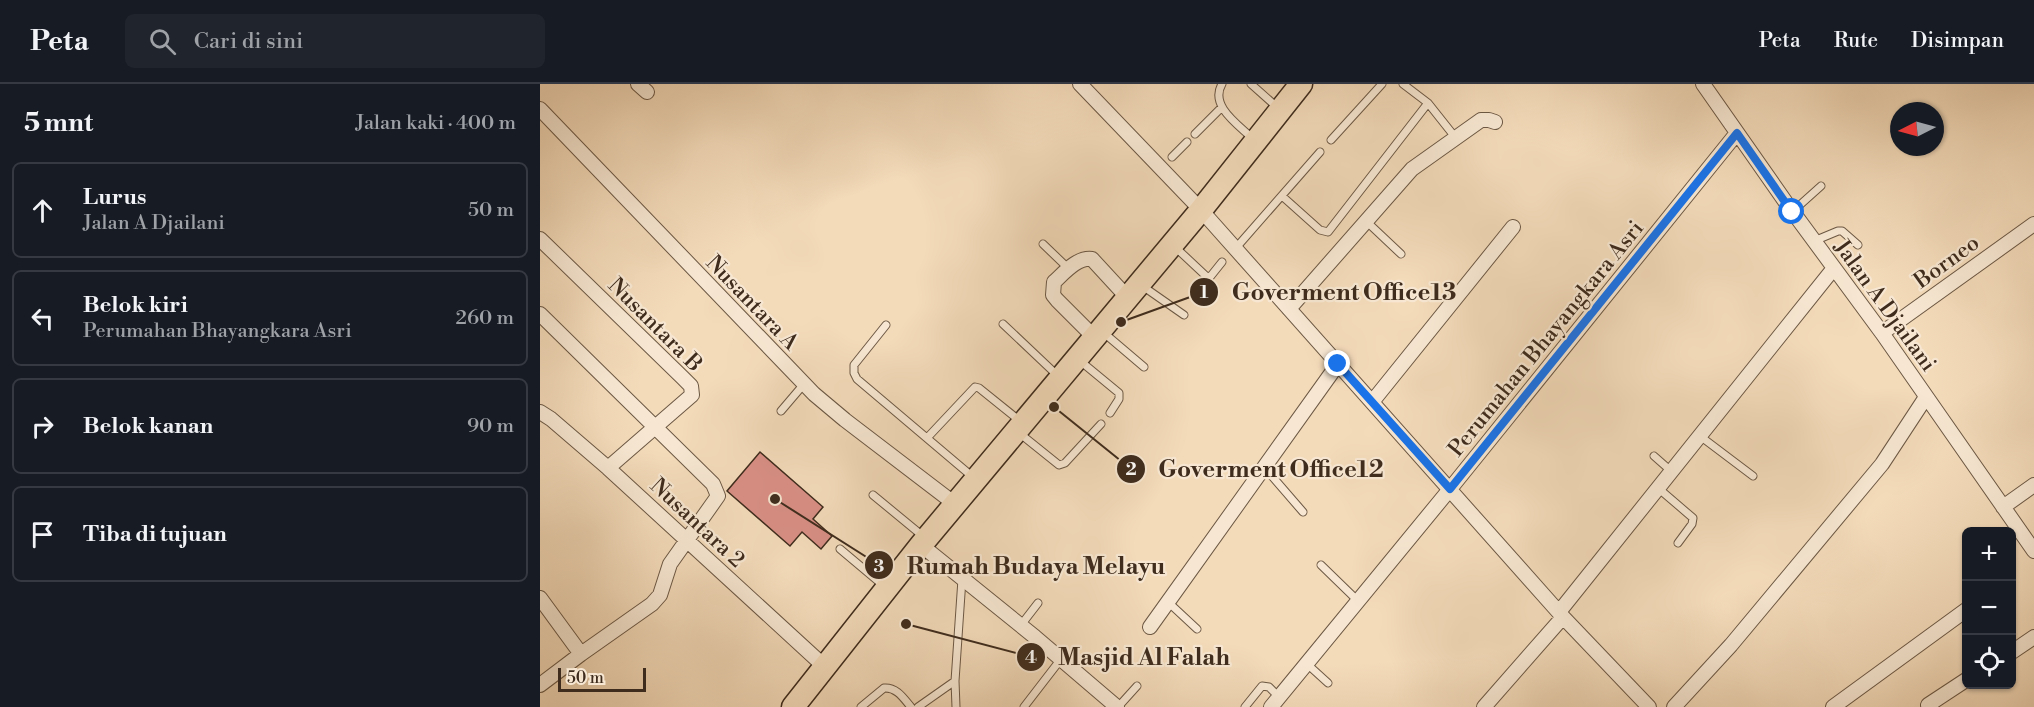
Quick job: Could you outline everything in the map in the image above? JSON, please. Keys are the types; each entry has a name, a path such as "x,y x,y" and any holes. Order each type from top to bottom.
{"highway":[{"path":"793,707 886,588 1201,210 1300,84"}],"street":[{"path":"1081,84 1201,210 1561,614 1649,707"},
{"name":"Jalan A Djailani","path":"1703,84 1792,212 1882,333 2034,551"},
{"name":"Nusantara A","path":"540,109 804,384 845,420 955,504"},
{"path":"1289,309 1412,169 1481,120 1495,122"},
{"name":"Perumahan Bhayangkara Asri","path":"1275,702 1737,133"},
{"name":"Borneo","path":"1882,333 2034,224"},
{"path":"1372,402 1513,227"},
{"name":"Nusantara B","path":"540,239 691,386 692,395 655,427"},
{"path":"1097,333 1053,295 1054,282 1080,260 1086,258 1092,259 1133,290"},
{"path":"1484,707 1561,614 1671,471 1834,268"},
{"path":"540,314 713,484 718,492 716,501 686,539 670,564 660,594 652,604 540,685"},
{"path":"1150,627 1338,364"},
{"path":"1674,707 1731,645 1882,464 1926,397"},
{"name":"Nusantara 2","path":"540,412 608,468 825,667"},
{"path":"608,468 655,427"},
{"path":"2003,507 2034,485"},
{"path":"924,542 962,578 1118,707"},
{"path":"540,597 581,654"},
{"path":"1833,707 1962,613"},
{"path":"2016,649 2034,637"},
{"path":"1929,705 1962,683"}],"lane":[{"path":"1222,84 1218,97 1222,108 1255,141"},
{"path":"1251,84 1280,110"},
{"path":"1331,140 1382,84"},
{"path":"1403,84 1428,103 1455,138"},
{"path":"1282,196 1320,230 1328,232 1428,103"},
{"path":"1195,134 1222,108"},
{"path":"1172,157 1187,142"},
{"path":"1235,249 1320,152"},
{"path":"1792,212 1821,186"},
{"path":"1366,221 1401,254"},
{"path":"1814,241 1842,231 1858,245"},
{"path":"1043,244 1069,269"},
{"path":"1172,244 1206,276 1210,277 1222,262"},
{"path":"1133,290 1184,315"},
{"path":"1003,324 1060,378"},
{"path":"886,325 854,365 857,380 975,479"},
{"path":"1097,333 1144,367"},
{"path":"1077,358 1119,393 1119,399 1110,413"},
{"path":"781,411 804,384"},
{"path":"927,438 975,387 979,388 1059,465 1065,463 1101,424"},
{"path":"1699,436 1753,476"},
{"path":"1654,456 1671,471"},
{"path":"1264,467 1303,512"},
{"path":"1658,488 1693,518 1692,524 1678,543"},
{"path":"873,495 924,542"},
{"path":"840,549 886,588"},
{"path":"1321,565 1358,601"},
{"path":"956,707 955,681 962,578"},
{"path":"1168,602 1197,629"},
{"path":"1021,625 1038,603"},
{"path":"1024,707 1061,659"},
{"path":"1306,663 1328,683"},
{"path":"918,707 955,681"},
{"path":"1118,707 1137,686"},
{"path":"1245,707 1262,686 1269,687 1275,702"},
{"path":"861,707 884,688 895,689 911,707"}],"building":[{"path":"760,452 823,507 813,519 832,536 821,549 802,532 790,546 727,491"}],"place":[{"name":"Goverment Office13","path":"1121,322"},
{"name":"Goverment Office12","path":"1054,407"},
{"name":"Rumah Budaya Melayu","path":"775,499"},
{"name":"Masjid Al Falah","path":"906,624"}],"route":[{"path":"1338,364 1450,489 1737,133 1792,212"}]}
